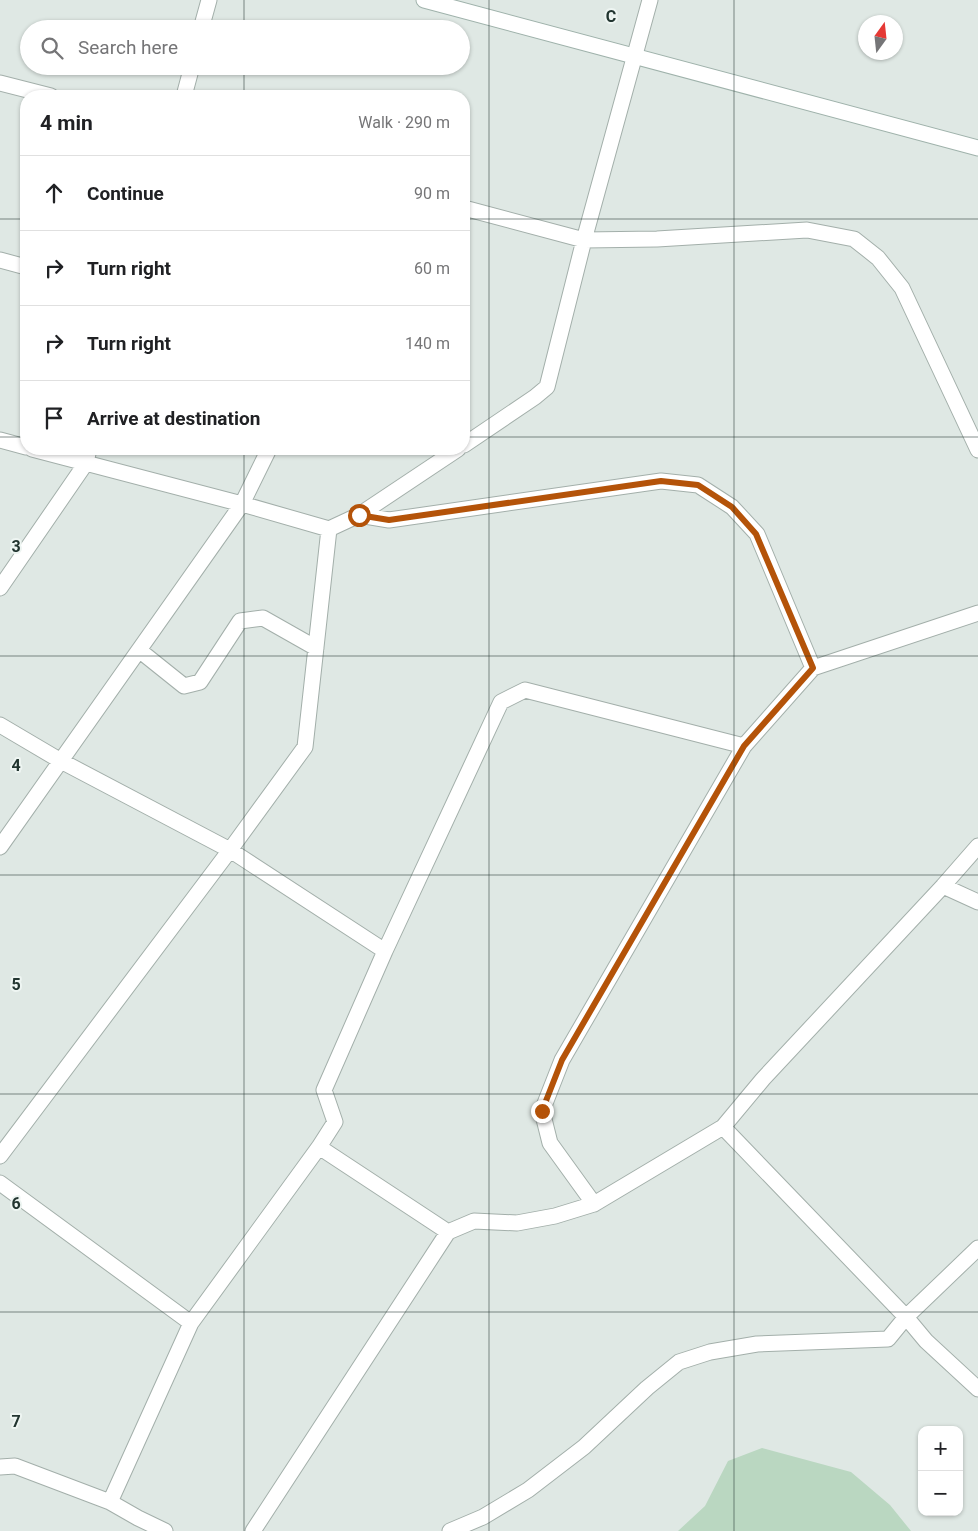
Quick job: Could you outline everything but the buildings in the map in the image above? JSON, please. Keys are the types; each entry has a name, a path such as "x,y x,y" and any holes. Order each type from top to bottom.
{"street":[{"path":"203,20 209,0"},
{"path":"424,0 978,148"},
{"path":"470,441 535,397 546,387 650,0"},
{"path":"186,90 190,75"},
{"path":"0,82 29,90"},
{"path":"470,210 584,240 657,239 807,230 854,239 878,258 902,288 978,450"},
{"path":"0,260 20,265"},
{"path":"0,440 20,445"},
{"path":"0,847 242,504 266,455"},
{"path":"0,588 88,456 329,530 359,515 449,455"},
{"path":"359,515 389,520 661,481 698,485 732,507 756,534 813,668"},
{"path":"0,1156 305,748 329,530"},
{"path":"594,1204 550,1143 542,1111 562,1060 744,746 813,668 978,613"},
{"path":"139,650 184,686 200,682 240,622 264,618 316,648"},
{"path":"110,1502 191,1323 335,1122 324,1090 385,951 501,702 525,690 744,746"},
{"path":"0,724 61,761 230,850 385,951"},
{"path":"252,1531 448,1232 474,1222 517,1223 555,1216 594,1204 723,1127 763,1079 944,886 978,846"},
{"path":"944,886 978,902"},
{"path":"723,1127 906,1317 926,1341 978,1388"},
{"path":"318,1147 448,1232"},
{"path":"0,1183 191,1323"},
{"path":"450,1531 485,1524 584,1447 647,1388 679,1362 710,1352 757,1344 888,1339 906,1317 978,1248"},
{"path":"0,1467 15,1466 110,1502 165,1531"}],"green space":[{"path":"762,1448 851,1472 890,1505 911,1531 678,1531 705,1506 728,1461"}],"route":[{"path":"359,515 389,520 661,481 698,485 732,507 756,534 813,668 744,746 562,1060 542,1111"}]}
